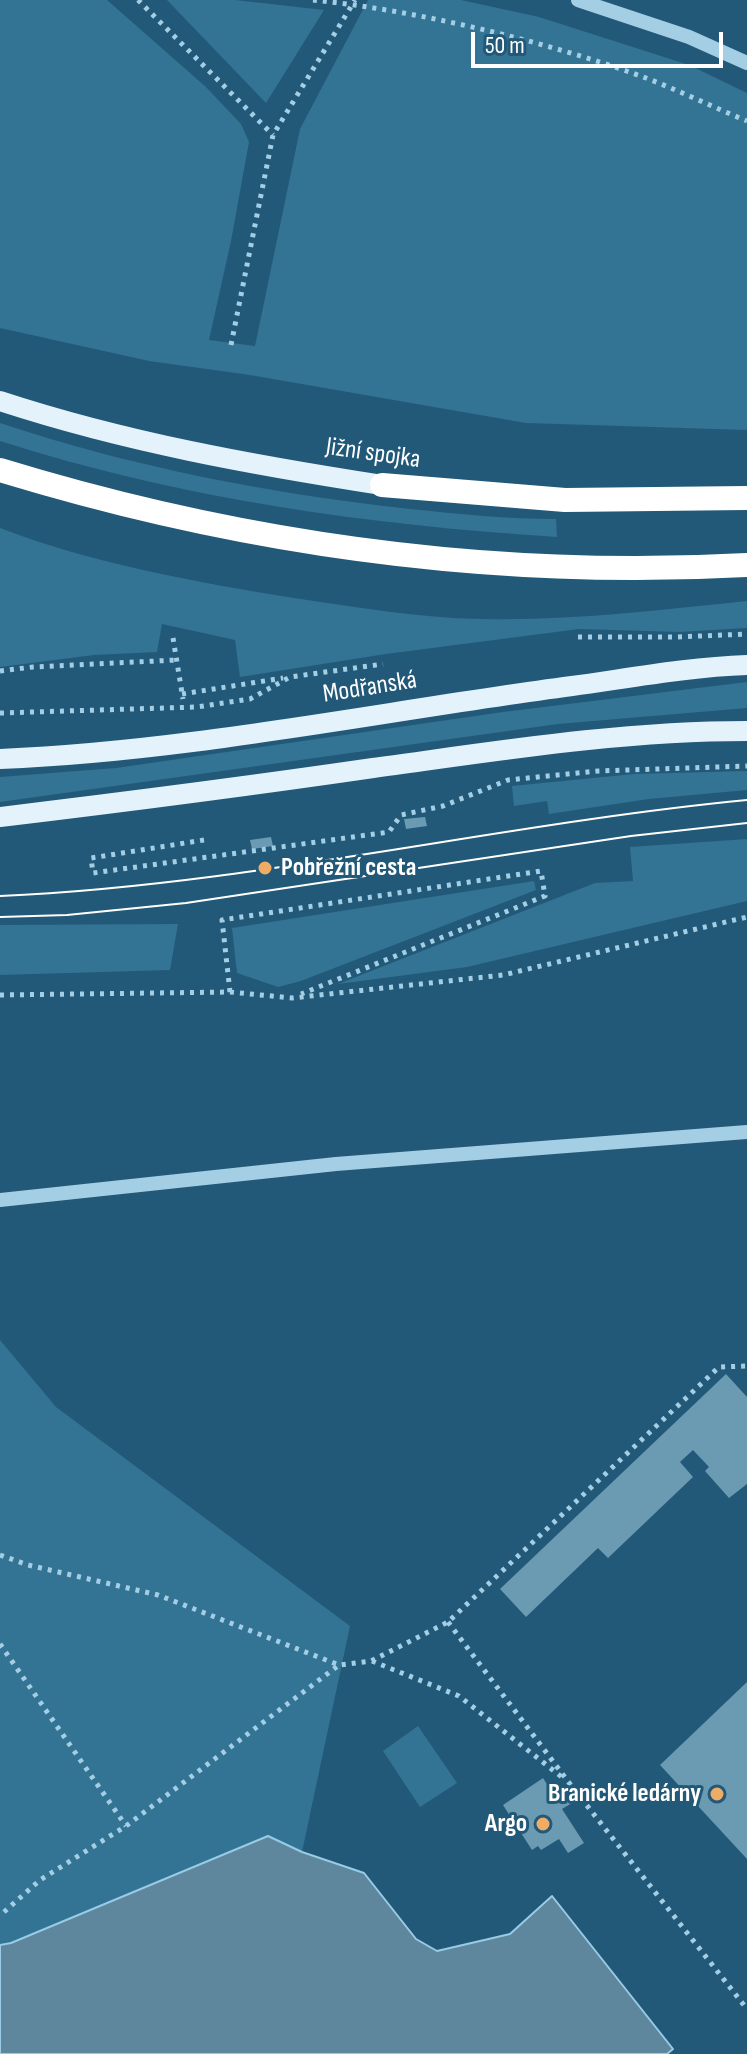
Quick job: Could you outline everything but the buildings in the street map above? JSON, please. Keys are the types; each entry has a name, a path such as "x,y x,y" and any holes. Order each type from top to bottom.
{"highway":[{"path":"0,470 162,514 324,545 398,555 501,565 596,569 747,565"},
{"name":"Jižní spojka","path":"382,485 565,500 747,498"}],"main road":[{"name":"Jižní spojka","path":"0,401 119,435 204,455 382,485"},
{"name":"Modřanská","path":"0,759 65,756 150,746 521,692 747,665"},
{"path":"0,817 188,795 578,739 747,731"}],"street":[{"path":"578,0 689,37 747,63"},
{"path":"0,1200 336,1164 747,1132"}],"path":[{"path":"138,0 273,135"},
{"path":"313,0 353,2 516,38 645,78 747,121"},
{"path":"231,345 273,135 353,2"},
{"path":"578,637 747,634"},
{"path":"173,638 182,697 383,664"},
{"path":"0,671 177,660"},
{"path":"0,713 197,707 250,699 290,677"},
{"path":"204,840 91,858 93,873 389,832 401,815 443,806 508,780 598,771 747,766"},
{"path":"230,992 222,920 541,871 545,896 292,998"},
{"path":"0,995 230,992 292,998 503,975 747,917"},
{"path":"0,1555 28,1565 158,1595 339,1665 371,1661 448,1622 719,1367 747,1366"},
{"path":"448,1622 570,1784 747,2009"},
{"path":"0,1644 126,1826"},
{"path":"371,1661 459,1696 570,1784"},
{"path":"4,1912 40,1880 126,1826 339,1665"}],"shaded area":[{"path":"0,0 107,0 206,87 241,124 249,142 209,340 255,346 300,129 368,0 461,0 539,17 689,65 747,93 747,430 526,423 250,375 149,361 0,328"},
{"path":"167,0 235,0 324,10 266,103"},
{"path":"0,423 151,466 254,487 410,509 556,519 557,537 346,517 206,494 137,479 0,441"},
{"path":"0,528 72,552 146,570 257,592 387,612 457,618 547,618 747,601 747,628 680,632 579,629 240,677 235,640 162,624 157,652 94,655 0,667"},
{"path":"747,682 747,708 558,724 0,802 0,777 116,768 503,712"},
{"path":"747,771 747,790 649,799 549,814 547,801 514,806 512,786 634,774"},
{"path":"747,839 747,901 467,967 338,984 595,883 633,881 630,847"},
{"path":"534,881 536,890 301,981 278,987 237,973 232,928"},
{"path":"178,924 170,970 0,975 0,925"},
{"path":"0,1340 56,1407 350,1626 302,1852 268,1836 0,1945"},
{"path":"418,1726 457,1783 420,1807 383,1751"},
{"path":"268,1836 302,1852 364,1873 416,1939 437,1951 510,1934 552,1896 673,2049 667,2054 0,2054 0,1945"}],"tram line":[{"path":"0,896 187,880 560,824 747,800"},
{"path":"0,917 67,915 186,903 631,836 747,823"}],"place":[{"name":"Pobřežní cesta","path":"265,868"},
{"name":"Branické ledárny","path":"717,1794"},
{"name":"Argo","path":"543,1824"}]}
